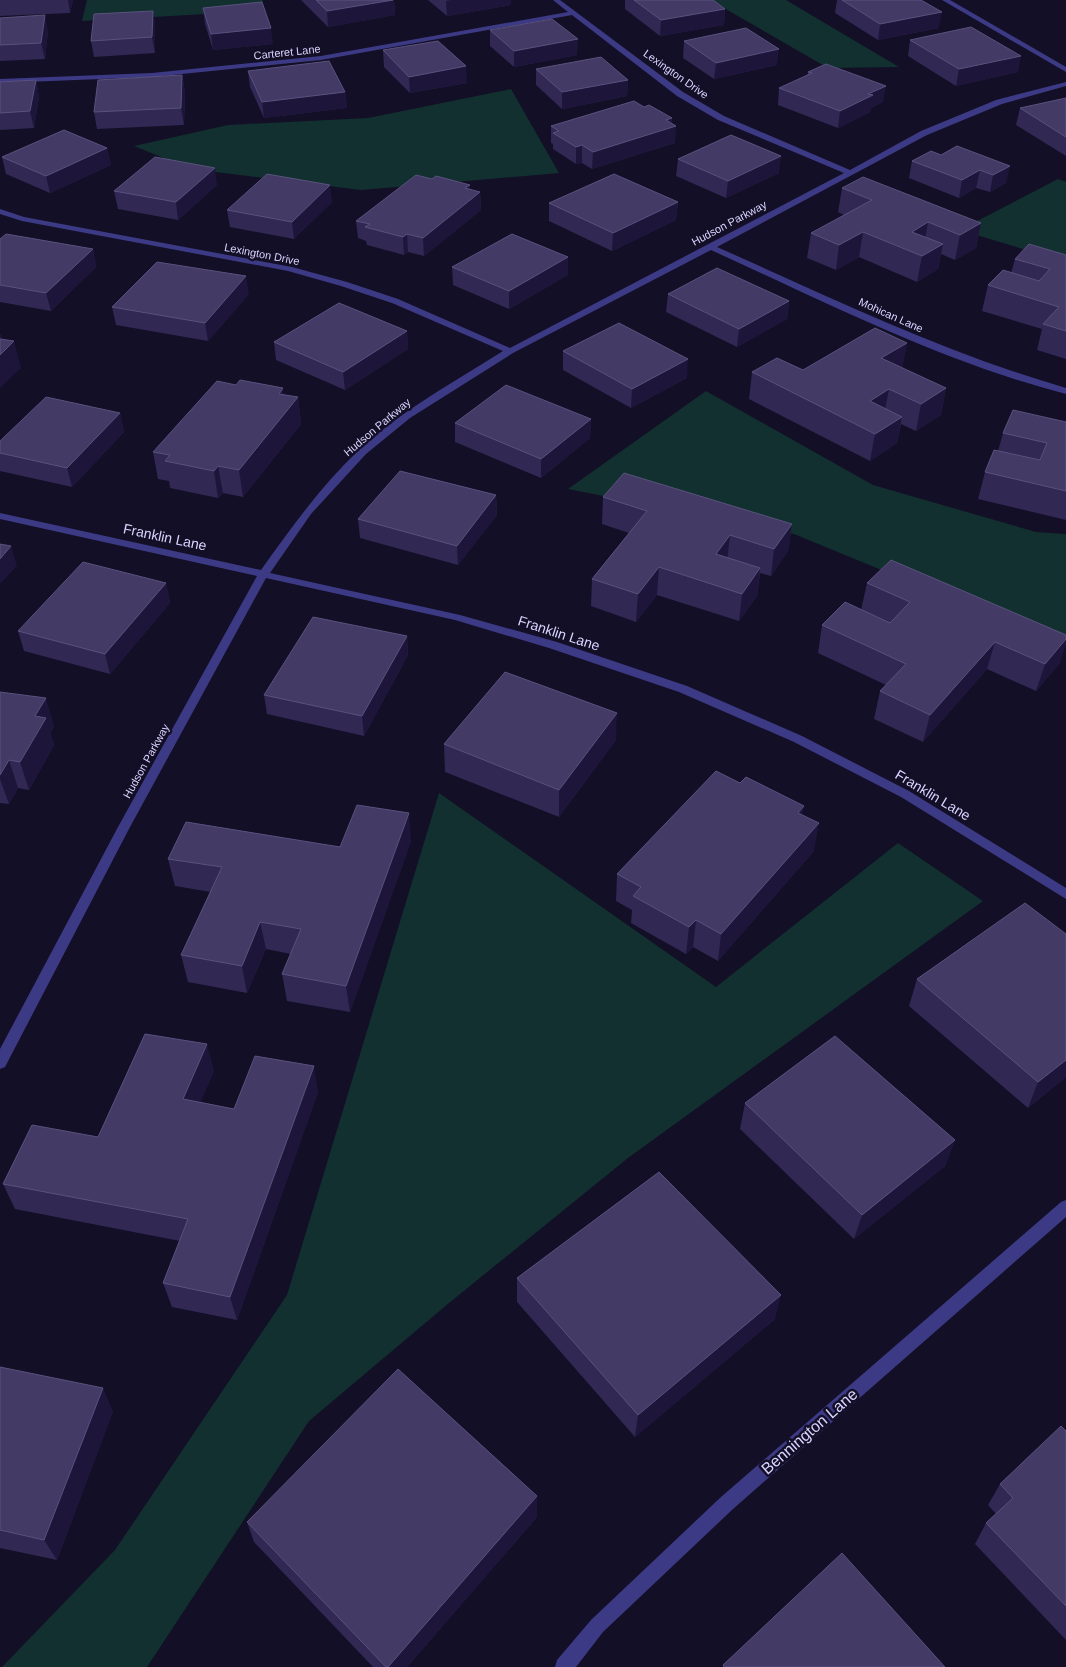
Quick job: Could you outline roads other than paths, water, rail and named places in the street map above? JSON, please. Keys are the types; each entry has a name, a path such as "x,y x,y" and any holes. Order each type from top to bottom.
{"street":[{"name":"Lexington Drive","path":"556,0 680,94 721,118 849,172"},
{"path":"945,0 1066,70"},
{"name":"Carteret Lane","path":"0,81 152,75 274,64 321,58 573,13"},
{"name":"Hudson Parkway","path":"0,1063 124,828 263,574 307,512 363,452 407,416 510,351 711,247 924,132 991,105 1066,84"},
{"name":"Lexington Drive","path":"0,211 22,219 289,269 344,284 395,302 510,351"},
{"name":"Mohican Lane","path":"711,247 923,342 1040,384 1066,391"},
{"name":"Franklin Lane","path":"0,516 456,616 553,645 683,689 798,739 905,794 1066,894"},
{"name":"Bennington Lane","path":"564,1667 597,1626 727,1503 1066,1207"}]}
